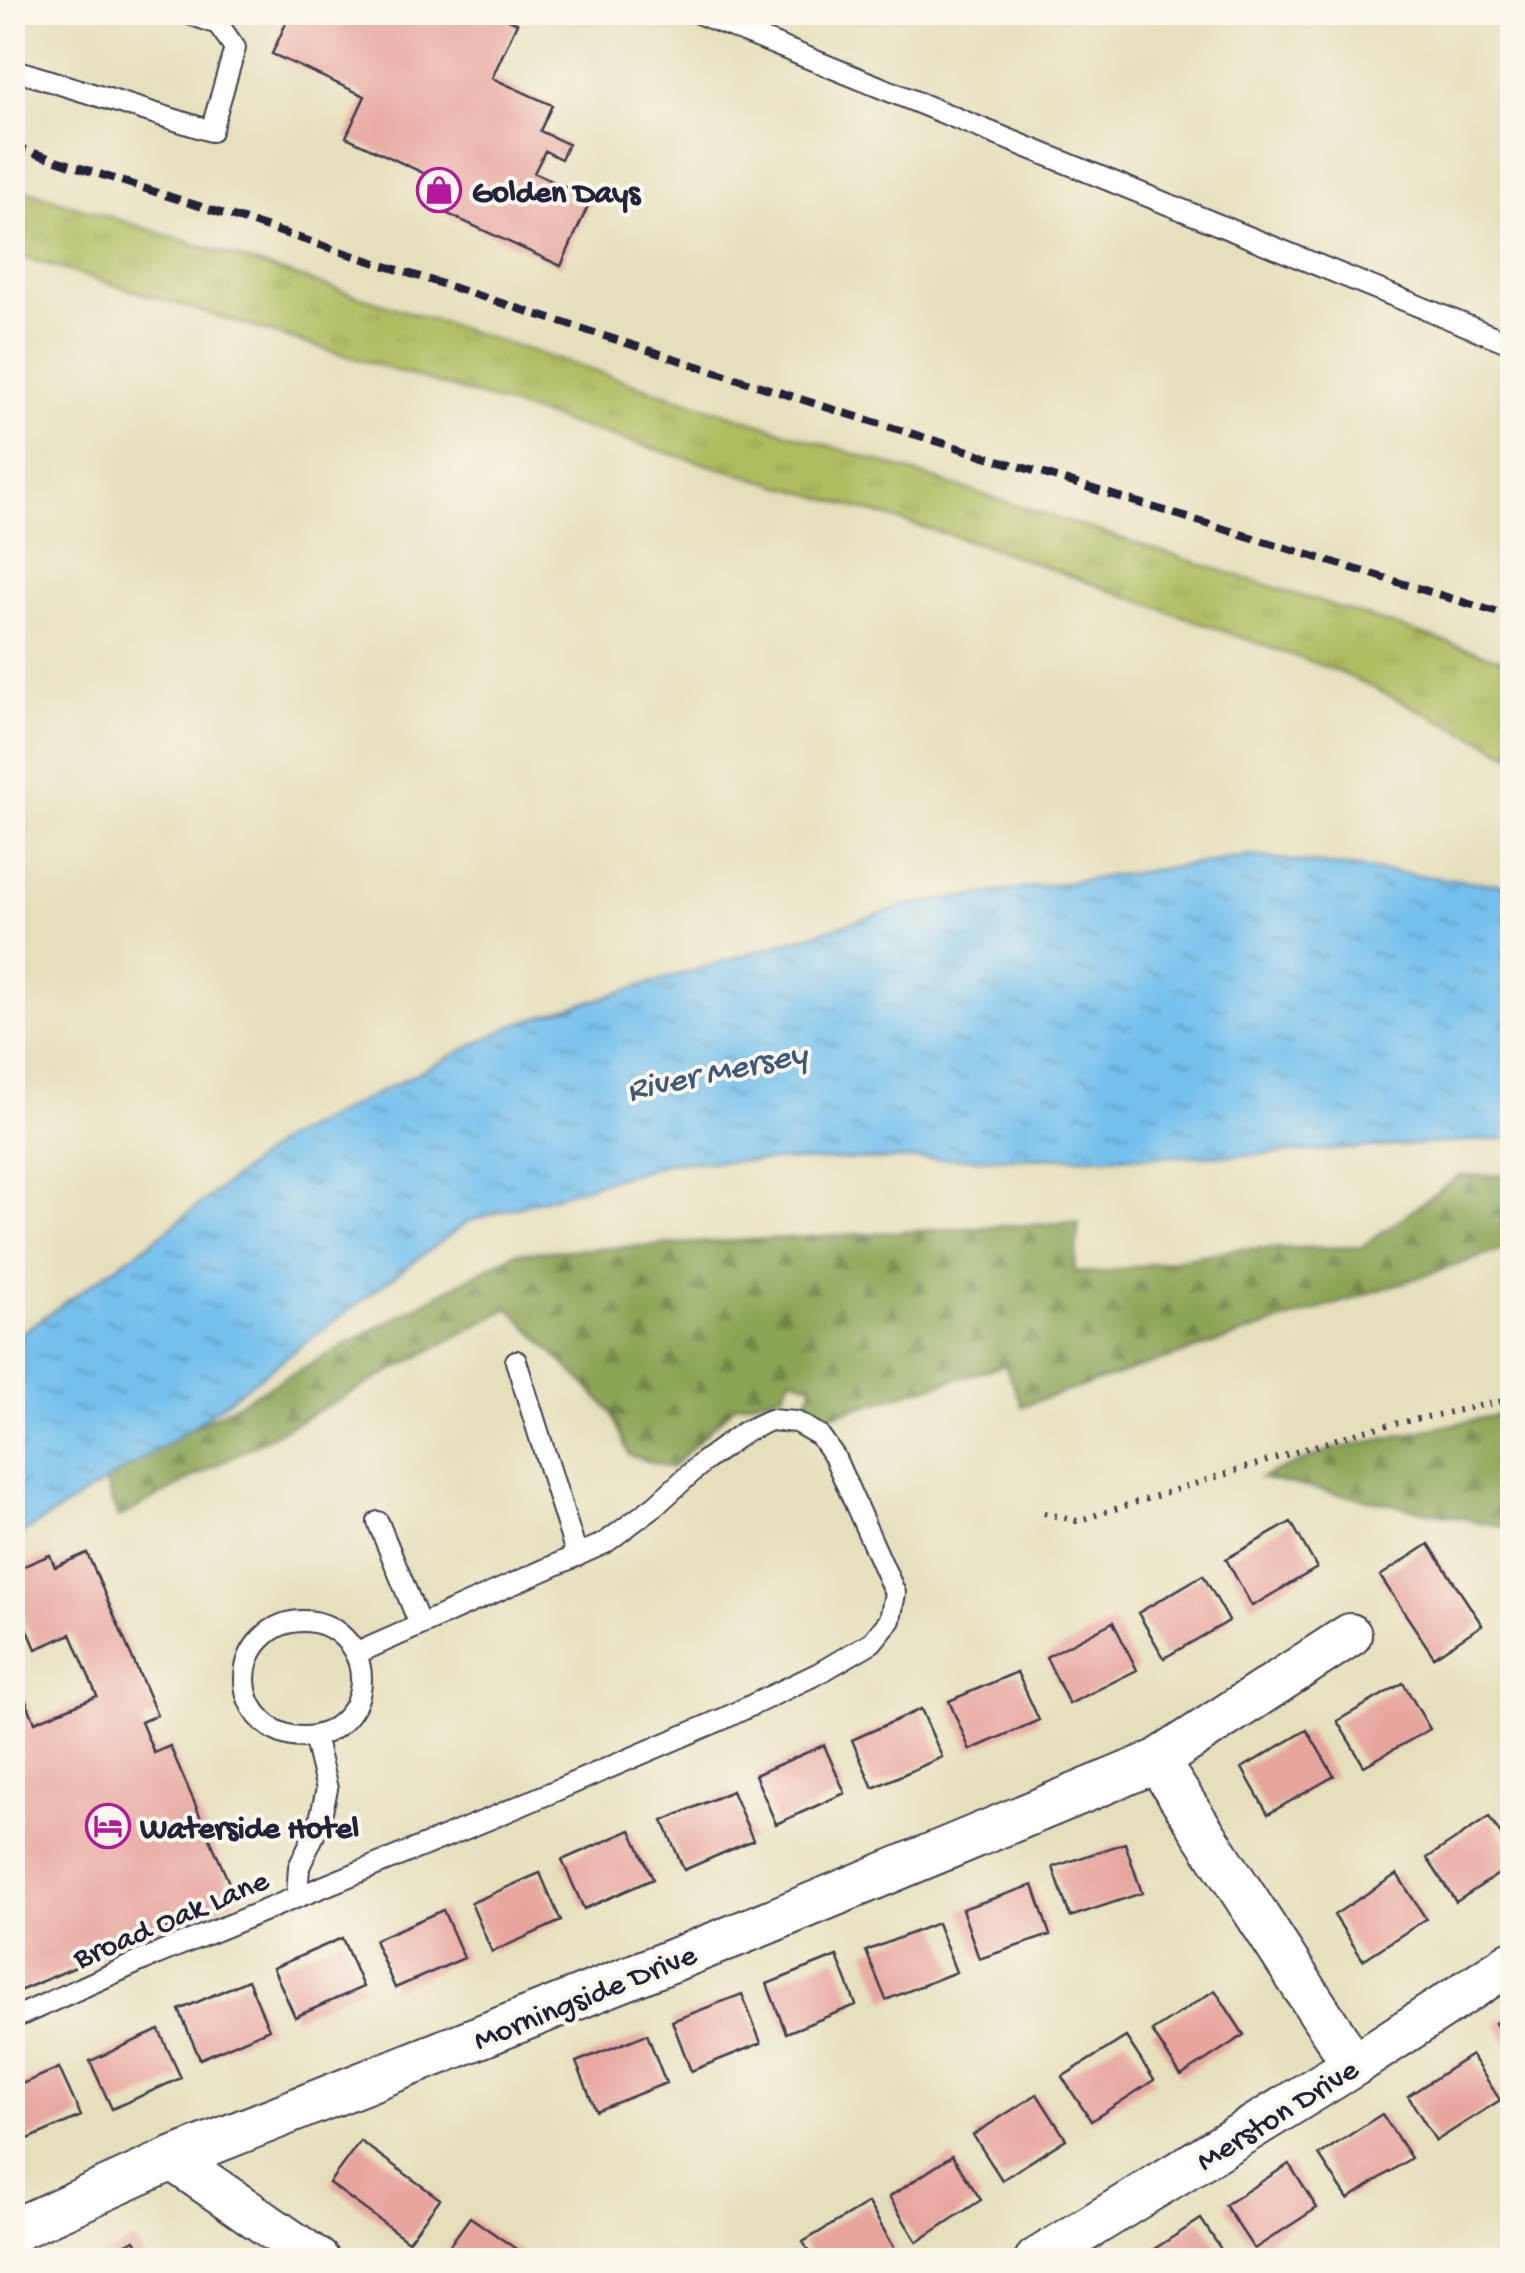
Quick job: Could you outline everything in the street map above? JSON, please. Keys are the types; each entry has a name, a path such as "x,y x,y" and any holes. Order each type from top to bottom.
{"street":[{"name":"Morningside Drive","path":"12,2231 172,2159 759,1926 1157,1762 1350,1636"},
{"path":"1157,1762 1354,2066"},
{"name":"Merston Drive","path":"1036,2260 1354,2066 1512,1962"},
{"path":"172,2159 318,2260"}],"lane":[{"path":"12,69 211,131 236,48 218,24 183,12"},
{"path":"695,12 1512,344"},
{"path":"355,1654 577,1556 516,1361"},
{"name":"Broad Oak Lane","path":"12,2019 297,1896 494,1817 820,1673 872,1642 890,1620 895,1592 834,1456 819,1435 796,1422 770,1420 744,1432 606,1543 577,1556"},
{"path":"378,1522 420,1625"},
{"path":"298,1620 317,1622 335,1630 350,1643 355,1654 362,1680 358,1700 333,1730 296,1737 277,1732 250,1706 244,1688 244,1668 262,1635 278,1625 298,1620"},
{"path":"297,1896 298,1867 319,1824 327,1789 314,1736"}],"path":[{"path":"1044,1513 1077,1522 1365,1430 1512,1399"}],"green space":[{"path":"12,186 1512,663 1512,754 1344,674 987,546 13,254"},
{"path":"1512,1175 1512,1247 1022,1406 1005,1365 828,1416 804,1407 813,1386 792,1377 783,1394 735,1405 671,1468 629,1455 611,1411 509,1308 118,1518 105,1482 187,1431 515,1253 1079,1222 1074,1271 1099,1273 1237,1249 1362,1247 1459,1176"},
{"path":"1512,1412 1512,1536 1506,1527 1260,1478 1330,1450"}],"water":[{"name":"River Mersey","path":"1251,856 1512,886 1512,1138 1253,1155 671,1162 468,1221 187,1431 13,1539 13,1339 153,1241 279,1142 516,1024 909,905"}],"building":[{"path":"291,12 494,12 517,23 492,78 552,105 540,131 568,144 561,159 545,151 534,173 591,199 561,266 437,209 449,185 346,137 365,96 272,54"},
{"path":"1291,1522 1317,1568 1252,1606 1226,1559"},
{"path":"1429,1544 1482,1625 1434,1657 1380,1576"},
{"name":"Waterside Hotel","path":"87,1553 157,1715 141,1722 154,1753 170,1746 236,1899 12,1994 12,1669 35,1722 97,1696 71,1634 36,1649 12,1593 12,1571 50,1555 55,1567"},
{"path":"1203,1575 1229,1621 1164,1658 1138,1613"},
{"path":"1113,1622 1137,1670 1069,1704 1046,1657"},
{"path":"1017,1672 1039,1720 970,1750 949,1701"},
{"path":"1403,1683 1430,1729 1364,1766 1337,1721"},
{"path":"921,1709 942,1757 873,1788 852,1740"},
{"path":"1307,1730 1334,1776 1268,1814 1242,1768"},
{"path":"824,1745 845,1793 776,1824 755,1775"},
{"path":"732,1791 753,1840 684,1870 663,1821"},
{"path":"1489,1817 1512,1851 1512,1865 1456,1902 1427,1858"},
{"path":"631,1830 653,1879 584,1909 562,1860"},
{"path":"1125,1843 1142,1893 1070,1917 1053,1867"},
{"path":"540,1873 561,1921 492,1952 471,1903"},
{"path":"1397,1874 1426,1919 1363,1960 1334,1915"},
{"path":"1033,1885 1050,1935 979,1959 962,1909"},
{"path":"443,1910 464,1958 395,1988 374,1940"},
{"path":"937,1923 956,1972 886,2000 866,1951"},
{"path":"342,1938 363,1987 295,2017 273,1968"},
{"path":"837,1956 856,2005 786,2033 767,1984"},
{"path":"248,1980 269,2029 200,2059 179,2010"},
{"path":"1215,1990 1244,2035 1181,2076 1152,2031"},
{"path":"742,1994 761,2043 691,2071 672,2021"},
{"path":"1512,2012 1512,2051 1495,2023"},
{"path":"159,2030 181,2078 112,2109 90,2061"},
{"path":"647,2034 666,2083 596,2111 576,2062"},
{"path":"1126,2037 1154,2080 1091,2121 1062,2077"},
{"path":"1471,2055 1500,2100 1436,2141 1408,2096"},
{"path":"59,2068 81,2116 12,2146 12,2088"},
{"path":"1037,2094 1066,2139 1002,2180 973,2135"},
{"path":"1382,2114 1411,2158 1348,2199 1319,2155"},
{"path":"360,2141 440,2199 408,2241 329,2183"},
{"path":"952,2156 981,2200 917,2242 889,2197"},
{"path":"1289,2164 1317,2208 1254,2249 1225,2205"},
{"path":"868,2203 895,2249 875,2260 814,2260 803,2242"},
{"path":"470,2217 532,2260 439,2260"},
{"path":"1201,2219 1228,2260 1137,2260"},
{"path":"135,2240 146,2260 93,2260"}],"railway":[{"path":"12,146 838,411 1512,617"}],"place":[{"name":"Golden Days","path":"439,190"},
{"name":"Waterside Hotel","path":"108,1826"}]}
